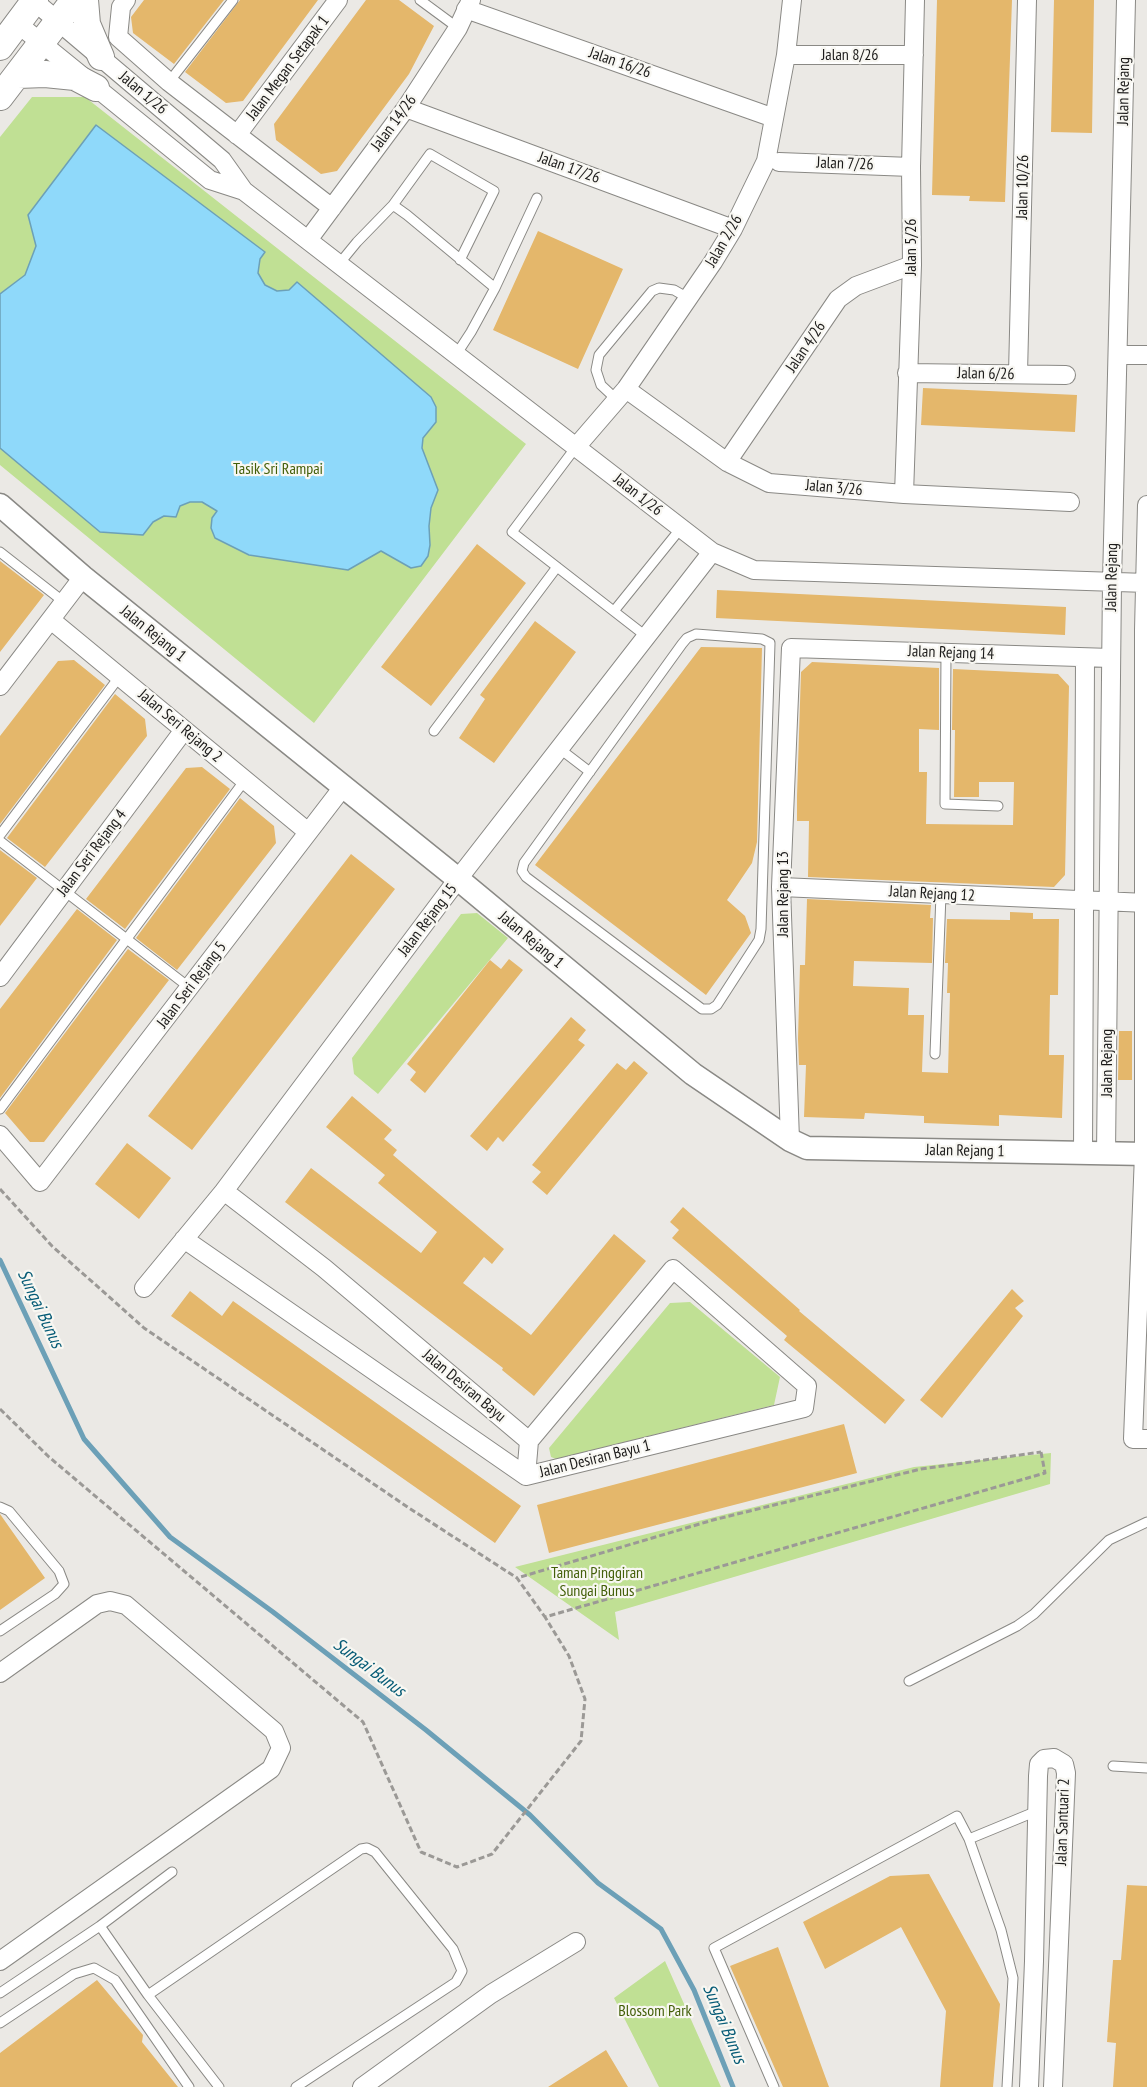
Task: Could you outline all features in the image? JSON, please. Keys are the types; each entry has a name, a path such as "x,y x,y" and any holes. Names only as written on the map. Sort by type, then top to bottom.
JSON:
{"main road":[{"path":"0,97 74,0"},
{"path":"85,0 87,24 101,57"},
{"path":"0,47 35,1"},
{"path":"18,75 45,74 75,77 96,88"}],"street":[{"path":"126,0 121,7 118,37 169,82 332,208"},
{"name":"Jalan Megan Setapak 1","path":"237,135 338,0"},
{"name":"Jalan 2/26","path":"576,447 621,394 713,262 733,229 766,161 786,55 792,0"},
{"name":"Jalan 5/26","path":"904,494 912,265 911,167 915,0"},
{"name":"Jalan 10/26","path":"1018,374 1027,0"},
{"name":"Jalan Rejang","path":"1106,1154 1112,582 1126,0"},
{"name":"Jalan 1/26","path":"35,1 222,160 244,191 712,552 754,570 1146,583"},
{"name":"Jalan 14/26","path":"308,240 406,108 458,28 469,4"},
{"name":"Jalan 16/26","path":"469,4 774,118"},
{"name":"Jalan 1/26","path":"18,24 210,180 244,191"},
{"name":"Jalan 8/26","path":"786,55 914,55"},
{"name":"Jalan 17/26","path":"406,108 733,229"},
{"name":"Jalan 7/26","path":"779,162 911,167"},
{"name":"Jalan 4/26","path":"727,462 838,299 856,286 912,265"},
{"path":"1118,355 1147,355"},
{"name":"Jalan 6/26","path":"907,373 1066,375"},
{"name":"Jalan 3/26","path":"621,394 727,462 769,483 904,494 1070,502"},
{"name":"Jalan Rejang 1","path":"0,505 83,577 458,879 693,1074 790,1140 807,1148 1146,1154"},
{"path":"1140,1439 1146,1154 1147,505"},
{"name":"Jalan Rejang 15","path":"144,1288 224,1191 458,879 712,552"},
{"path":"0,686 83,577"},
{"name":"Jalan Seri Rejang 2","path":"51,620 308,832"},
{"name":"Jalan Rejang 14","path":"790,648 1111,658"},
{"name":"Jalan Rejang 13","path":"790,648 781,887 790,1140"},
{"path":"1083,1153 1085,658"},
{"name":"Jalan Seri Rejang 4","path":"0,977 184,730"},
{"name":"Jalan Seri Rejang 5","path":"0,1135 40,1182 343,787"},
{"name":"Jalan Rejang 12","path":"781,887 1145,903"},
{"name":"Jalan Desiran Bayu","path":"224,1191 324,1268 529,1441"},
{"name":"Jalan Desiran Bayu 1","path":"184,1239 526,1476 804,1408 807,1386 673,1269 529,1441"},
{"path":"526,1476 529,1441"},
{"path":"0,1673 97,1604 110,1601 126,1605 274,1731 281,1748 271,1769 0,1961"},
{"name":"Jalan Santuari 2","path":"1029,2087 1039,1764 1044,1759 1054,1758 1064,1764 1066,1773 1053,2087"},
{"path":"362,2087 491,1994 576,1942"}],"lane":[{"path":"169,82 233,0"},
{"path":"420,0 458,28"},
{"path":"339,264 393,205 430,154 494,191 460,260"},
{"path":"456,355 495,288 537,198"},
{"path":"393,205 495,288"},
{"path":"621,394 601,385 596,370 599,355 652,291 659,288 666,289 688,298"},
{"path":"576,447 512,532 647,637"},
{"path":"614,611 681,528"},
{"path":"0,552 64,602"},
{"path":"434,731 557,567"},
{"path":"696,634 762,639 770,644 761,930 759,940 717,1005 711,1009 702,1009 526,877 522,871 524,863 590,772 687,638 696,634"},
{"path":"946,653 945,804 998,806"},
{"path":"0,835 120,676"},
{"path":"560,749 590,772"},
{"path":"0,1109 245,780"},
{"path":"0,841 190,988"},
{"path":"935,1054 940,894"},
{"path":"0,1507 9,1511 59,1571 64,1584 55,1594 0,1631"},
{"path":"909,1681 1017,1626 1034,1614 1109,1540 1147,1522"},
{"path":"1113,1766 1147,1768"},
{"path":"969,1839 1037,1810"},
{"path":"774,2087 714,1948 957,1816 969,1839 1001,1930 1013,1978 1007,2087"},
{"path":"148,1995 361,1849 367,1848 375,1852 453,1949 462,1971 456,1982 296,2087"},
{"path":"0,1993 100,1926 172,1872"},
{"path":"100,1926 148,1995 219,2087"},
{"path":"0,2023 74,1974 94,1968 115,1980 189,2087"}],"path":[{"path":"0,1189 52,1246 144,1328 517,1578 569,1656 585,1699 581,1742 492,1854 457,1867 421,1852 363,1722 49,1458 0,1409"},
{"path":"517,1578 712,1520 921,1469 1041,1452 1045,1473 545,1617"}],"green space":[{"name":"Tasik Sri Rampai","path":"32,97 85,97 526,444 314,723 0,465 0,137"},
{"path":"477,913 508,938 378,1094 354,1074 352,1058 461,914"},
{"path":"690,1302 780,1377 774,1405 556,1459 551,1457 549,1448 670,1303"},
{"name":"Taman Pinggiran Sungai Bunus","path":"1051,1453 1050,1484 615,1612 619,1640 515,1567 914,1467"},
{"name":"Blossom Park","path":"665,1961 721,2087 659,2087 614,1998"}],"water":[{"name":"Tasik Sri Rampai","path":"96,125 265,252 260,259 258,273 265,285 277,291 289,290 297,282 431,397 436,407 436,422 423,438 422,448 438,490 431,508 428,556 421,566 411,568 381,551 348,570 249,555 215,538 211,528 212,518 217,511 202,502 190,502 180,506 176,517 164,516 153,522 143,535 100,532 0,448 0,294 25,275 36,246 28,215"}],"building":[{"path":"144,0 224,0 174,64 133,33 131,17"},
{"path":"240,0 318,0 243,101 226,103 185,72"},
{"path":"366,0 399,0 434,26 409,74 337,171 321,174 276,140 274,124"},
{"path":"937,0 1012,0 1005,202 969,201 970,196 932,195"},
{"path":"1054,0 1094,0 1092,133 1051,132"},
{"path":"538,231 623,269 578,369 493,330"},
{"path":"923,388 1077,395 1075,432 921,425"},
{"path":"477,544 526,583 431,706 381,667"},
{"path":"0,561 44,595 0,652"},
{"path":"717,590 1066,607 1065,635 716,618"},
{"path":"535,621 576,652 494,763 459,738 485,699 480,695"},
{"path":"701,647 762,648 757,842 752,863 727,900 745,916 751,933 706,995 535,865"},
{"path":"74,660 105,685 0,824 0,736 58,661"},
{"path":"812,662 939,668 939,730 919,729 919,772 927,772 926,824 1013,825 1014,782 979,782 979,797 954,797 953,669 1058,674 1069,686 1065,875 1054,887 808,877 809,821 797,821 797,796 801,672"},
{"path":"115,694 145,719 147,736 45,867 7,838"},
{"path":"202,767 230,789 125,929 86,899 186,768"},
{"path":"240,798 274,826 276,843 177,970 136,938"},
{"path":"0,850 37,878 0,926"},
{"path":"351,854 395,889 192,1150 148,1116"},
{"path":"807,899 931,905 932,963 854,961 853,986 909,988 908,1015 924,1015 922,1072 948,1073 950,993 947,993 948,963 945,963 947,919 1010,920 1010,912 1033,913 1033,919 1059,919 1058,995 1050,995 1049,1055 1064,1055 1062,1118 999,1115 999,1126 924,1123 924,1116 865,1113 864,1119 804,1117 806,1065 799,1065 798,1039 800,965 805,965"},
{"path":"77,909 117,940 0,1098 0,1009"},
{"path":"128,949 169,980 44,1142 30,1142 5,1113"},
{"path":"509,959 523,970 425,1093 410,1080 416,1072 407,1064 490,960 501,969"},
{"path":"571,1017 586,1030 578,1040 585,1045 503,1142 498,1137 487,1151 470,1136"},
{"path":"1119,1031 1132,1031 1132,1080 1118,1080"},
{"path":"634,1061 648,1073 547,1195 532,1182 541,1172 532,1165 617,1063 626,1070"},
{"path":"352,1096 392,1130 384,1139 397,1150 393,1155 504,1249 492,1264 484,1257 463,1283 531,1335 614,1234 646,1261 534,1396 502,1370 503,1368 285,1202 311,1168 421,1253 437,1232 378,1183 385,1175 326,1127"},
{"path":"127,1143 171,1178 139,1219 95,1184"},
{"path":"683,1207 799,1311 905,1400 885,1424 784,1340 787,1336 672,1238 679,1230 670,1222"},
{"path":"1012,1289 1024,1301 1015,1308 1023,1316 942,1418 920,1400"},
{"path":"190,1291 222,1316 233,1301 521,1506 495,1543 171,1316"},
{"path":"844,1424 857,1473 549,1553 537,1505"},
{"path":"0,1514 45,1578 0,1610"},
{"path":"929,1874 1000,2004 993,2087 940,2087 946,2011 901,1927 825,1969 803,1922 890,1876"},
{"path":"1127,1885 1147,1886 1147,2087 1113,2087 1116,2043 1107,2042 1113,1960 1121,1960"},
{"path":"778,1947 829,2087 783,2087 730,1966"},
{"path":"97,1980 143,2035 142,2042 178,2087 0,2087 0,2053"},
{"path":"606,2050 628,2087 548,2087"}],"waterway":[{"name":"Sungai Bunus","path":"0,1260 84,1439 170,1537 273,1612 426,1730 530,1815 598,1883 661,1929 694,1990 733,2087"}]}
